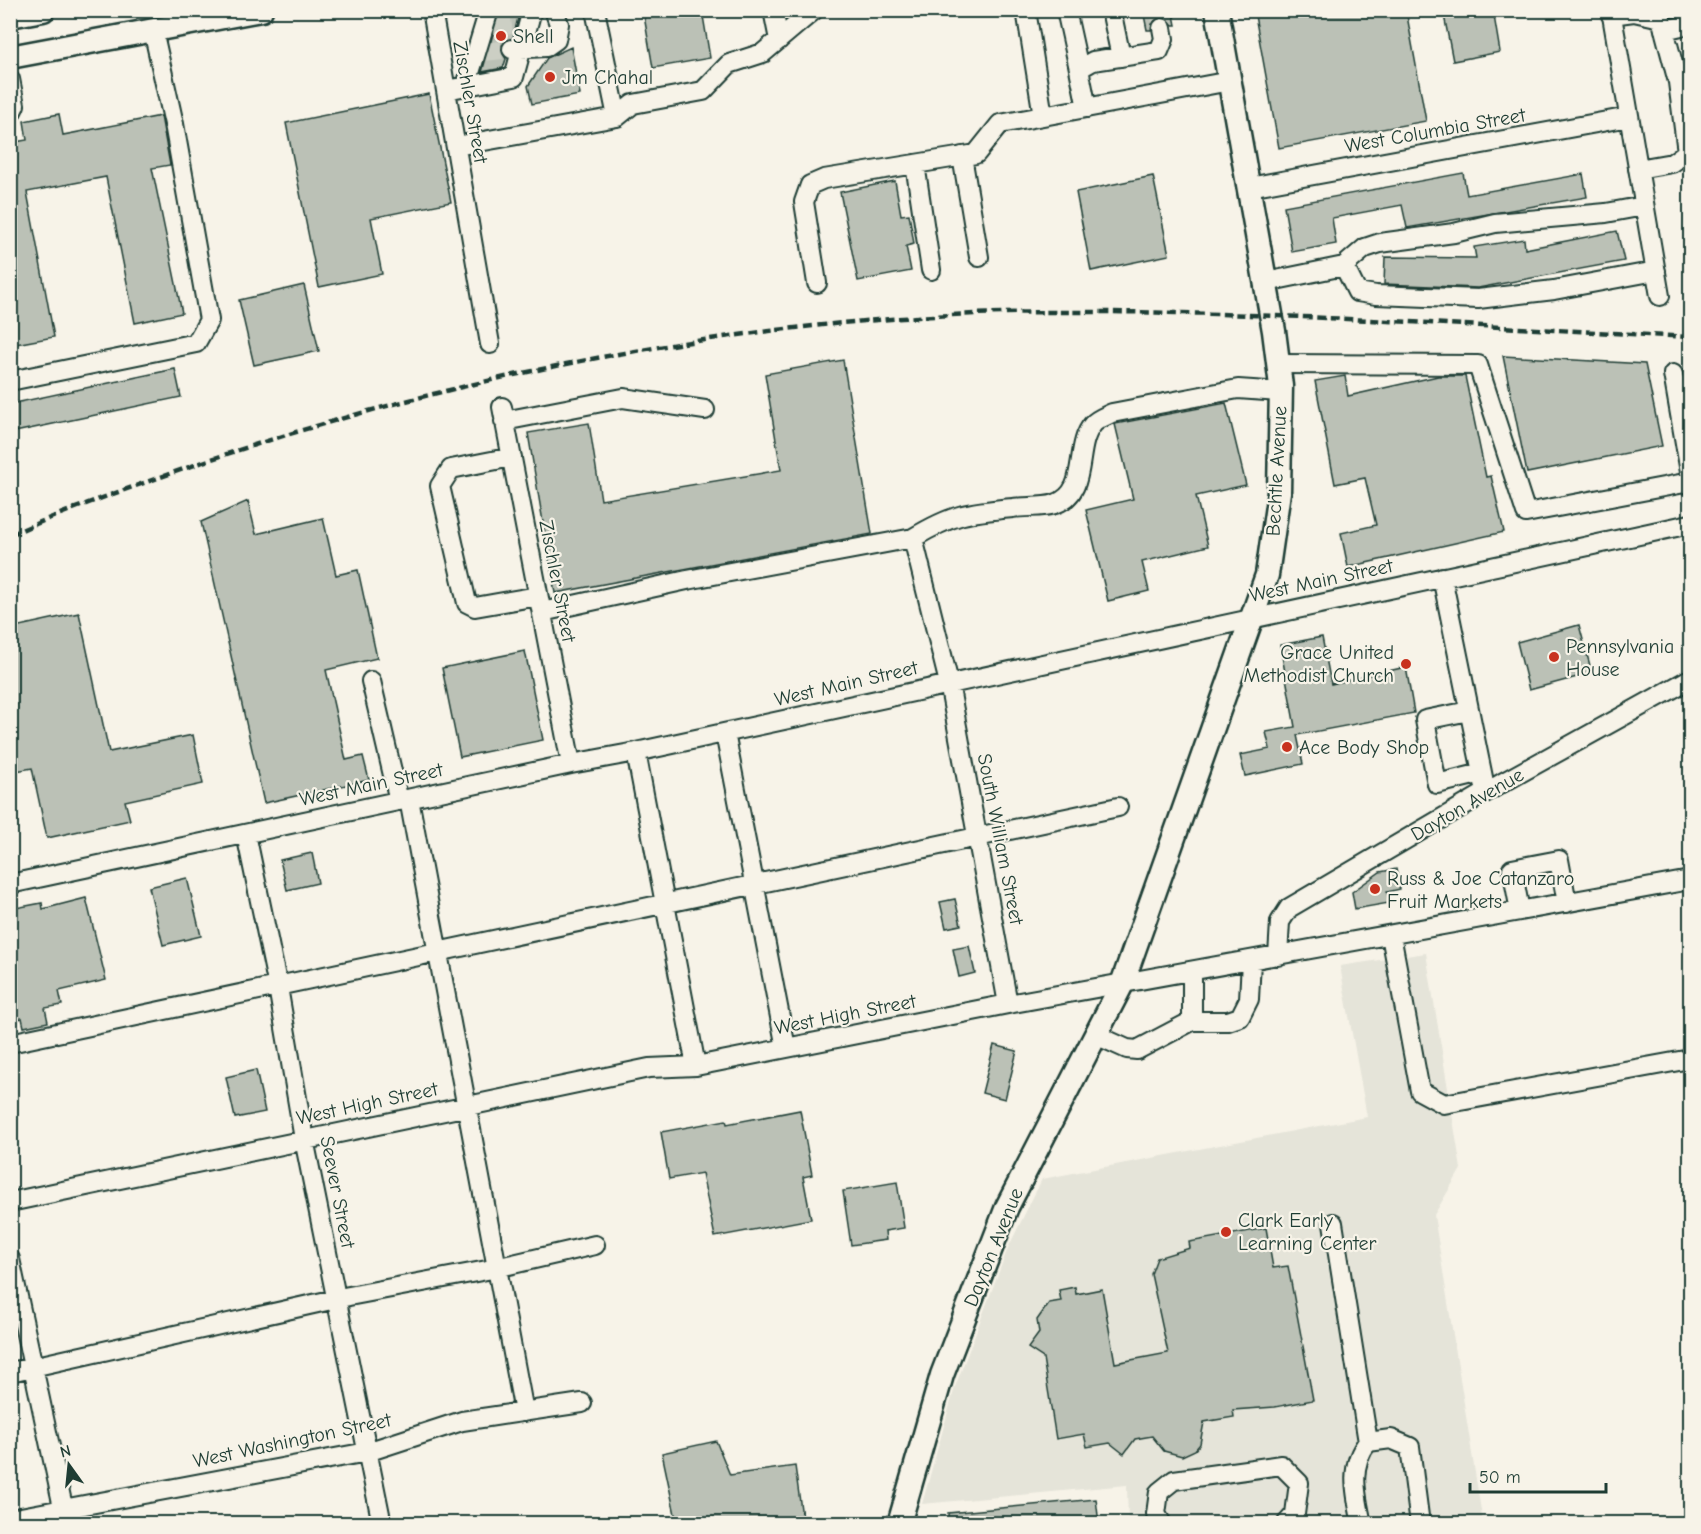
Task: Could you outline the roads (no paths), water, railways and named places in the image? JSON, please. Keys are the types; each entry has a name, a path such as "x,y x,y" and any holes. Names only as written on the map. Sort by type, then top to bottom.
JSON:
{"main road":[{"path":"10,16 43,10"},
{"path":"10,57 261,10"},
{"name":"Bechtle Avenue","path":"1122,984 1268,574 1279,492 1281,392 1278,364 1266,282 1217,10"},
{"name":"Dayton Avenue","path":"899,1524 942,1375 1007,1207 1122,984"}],"street":[{"name":"Zischler Street","path":"432,10 490,344"},
{"path":"516,48 546,47 556,40 559,24 554,10"},
{"path":"595,10 616,117"},
{"path":"774,10 779,40"},
{"path":"456,146 616,117 633,104 703,91 729,63 763,53 814,10"},
{"path":"1026,10 1043,116"},
{"path":"1066,10 1087,108"},
{"path":"1112,10 1121,57"},
{"path":"1638,170 1672,163 1689,153 1678,82 1661,18 1634,12 1611,13 1644,206 1660,296"},
{"path":"446,90 514,77 516,48 526,19"},
{"path":"466,86 489,22"},
{"path":"1664,30 1690,24"},
{"path":"1079,69 1093,61 1159,51 1164,39 1162,28"},
{"path":"10,381 196,343 209,321 174,124 153,30"},
{"path":"10,79 15,105 10,115"},
{"path":"817,283 804,202 810,185 824,179 976,154 1000,124 1230,81"},
{"name":"West Columbia Street","path":"1249,187 1629,117"},
{"path":"962,156 980,257"},
{"path":"915,164 931,270"},
{"path":"1266,282 1344,266 1365,248 1380,243 1454,233 1495,223 1606,213 1644,206"},
{"path":"1344,266 1357,292 1376,295 1478,299 1554,290 1656,271"},
{"path":"1278,364 1478,365 1526,513 1690,482"},
{"path":"1673,374 1690,472"},
{"path":"512,457 451,469 443,477 440,486 466,603 475,608 540,604 687,580 913,538 938,523 966,512 1054,504 1071,493 1079,476 1088,431 1094,422 1112,413 1238,389 1281,392"},
{"name":"Zischler Street","path":"571,764 503,414 622,398 705,410"},
{"name":"West Main Street","path":"10,884 571,764 636,753 949,683 1690,524"},
{"name":"South William Street","path":"913,538 949,683 1008,1004"},
{"path":"1442,577 1486,792"},
{"name":"Dayton Avenue","path":"1278,956 1280,922 1289,908 1486,792 1690,679"},
{"path":"371,681 404,800 437,950 524,1412"},
{"path":"1469,711 1425,720 1437,784 1482,773"},
{"path":"725,733 756,882 786,1048"},
{"path":"636,753 696,1066"},
{"path":"10,1043 756,882 1118,807"},
{"name":"Seever Street","path":"246,834 278,987 304,1139 382,1524"},
{"path":"1520,911 1512,869 1559,860 1567,903"},
{"name":"West High Street","path":"10,1202 649,1068 696,1066 1008,1004 1690,880"},
{"path":"1391,935 1420,1091 1444,1104 1690,1059"},
{"path":"1096,1035 1127,1049 1137,1050 1192,1021 1228,1021 1240,1017 1249,999 1251,961"},
{"path":"1192,971 1192,1021"},
{"path":"1333,1223 1368,1442"},
{"path":"10,1372 595,1245"},
{"path":"10,1259 63,1507"},
{"name":"West Washington Street","path":"10,1519 63,1507 367,1452 462,1422 582,1403"},
{"path":"1362,1524 1354,1480 1359,1452 1368,1442 1391,1439 1410,1447 1420,1524"},
{"path":"1162,1524 1156,1514 1159,1492 1174,1480 1281,1465 1299,1483 1294,1514 1286,1524"}],"tunnel":[{"path":"1159,10 1162,28"},
{"path":"494,27 520,24"},
{"path":"484,52 510,49"}],"railway":[{"path":"10,535 203,462 306,429 412,399 627,352 736,335 845,323 954,315 1142,312 1377,320 1690,337"}],"place":[{"name":"Shell","path":"501,36"},
{"name":"Jm Chahal","path":"550,77"},
{"name":"Pennsylvania House","path":"1554,657"},
{"name":"Grace United Methodist Church","path":"1406,664"},
{"name":"Ace Body Shop","path":"1287,747"},
{"name":"Russ & Joe Catanzaro Fruit Markets","path":"1375,889"},
{"name":"Clark Early Learning Center","path":"1226,1232"}]}
